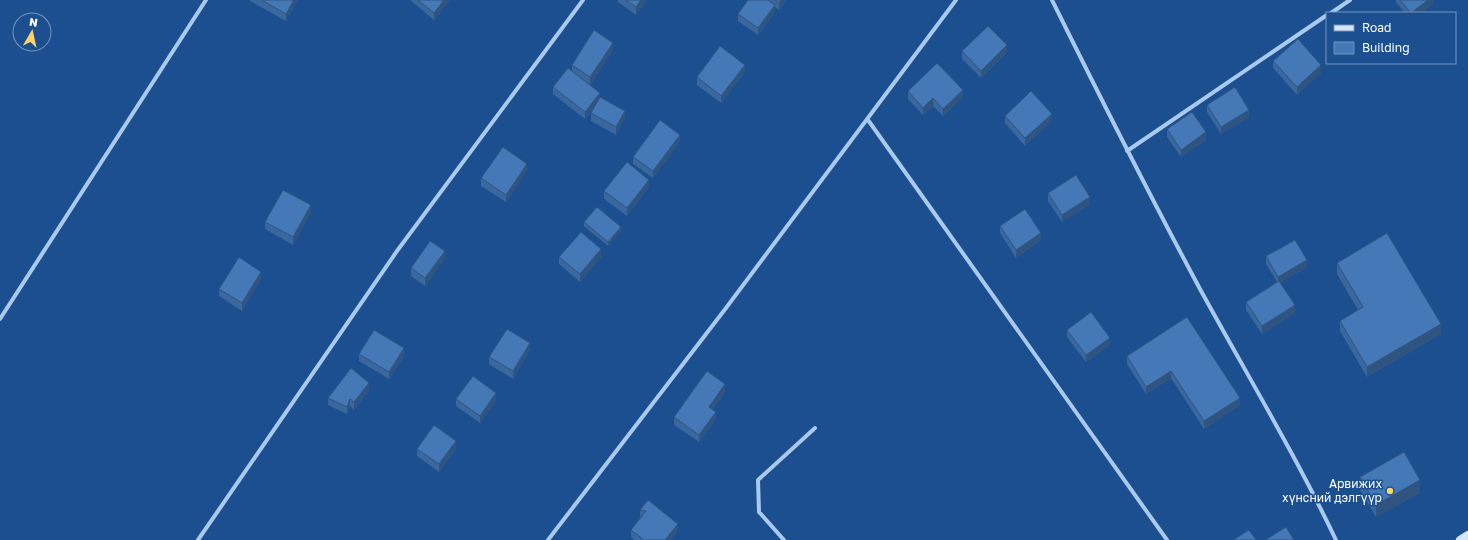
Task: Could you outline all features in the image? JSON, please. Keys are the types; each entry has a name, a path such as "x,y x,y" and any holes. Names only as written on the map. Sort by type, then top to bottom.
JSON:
{"main road":[{"path":"1460,540 1468,535"}],"street":[{"path":"0,319 206,0"},
{"path":"198,540 397,250 583,0"},
{"path":"548,540 868,120 956,0"},
{"path":"1052,0 1127,150 1200,289 1316,496 1336,540"},
{"path":"1332,12 1350,0"},
{"path":"1127,150 1326,17"},
{"path":"868,120 1167,540"},
{"path":"784,540 759,512 758,480 815,428"}],"building":[{"path":"262,0 294,0 286,14"},
{"path":"418,0 444,0 434,13"},
{"path":"626,0 641,0 636,7"},
{"path":"748,0 768,0 775,5 758,28 738,14"},
{"path":"1400,0 1428,0 1412,12 1410,12"},
{"path":"988,26 1007,45 981,71 962,51"},
{"path":"594,30 613,43 590,77 572,65"},
{"path":"1298,39 1321,65 1297,87 1273,61"},
{"path":"720,46 745,65 721,96 697,77"},
{"path":"937,63 963,90 943,109 933,98 923,108 908,91"},
{"path":"568,68 600,93 585,112 553,87"},
{"path":"1235,87 1249,110 1221,127 1207,105"},
{"path":"1031,91 1052,114 1025,138 1005,116"},
{"path":"600,97 625,111 616,127 591,113"},
{"path":"1192,112 1206,132 1181,150 1167,129"},
{"path":"660,120 680,135 653,171 633,157"},
{"path":"503,147 527,164 506,195 481,178"},
{"path":"627,162 649,180 627,208 604,191"},
{"path":"1076,175 1090,197 1062,215 1048,193"},
{"path":"283,190 311,205 293,237 265,222"},
{"path":"597,207 621,227 608,242 584,222"},
{"path":"1025,209 1041,233 1016,250 1000,226"},
{"path":"581,232 601,249 580,274 559,257"},
{"path":"1387,233 1441,324 1367,367 1340,321 1363,307 1337,263"},
{"path":"1295,240 1307,260 1278,277 1266,256"},
{"path":"430,241 445,251 425,278 411,268"},
{"path":"239,257 261,272 242,303 219,289"},
{"path":"1279,281 1295,305 1262,326 1246,302"},
{"path":"1091,312 1110,338 1086,355 1067,330"},
{"path":"1187,317 1240,398 1204,421 1171,371 1146,387 1127,356"},
{"path":"507,329 530,343 513,371 489,357"},
{"path":"374,330 404,348 389,372 359,354"},
{"path":"351,368 369,383 354,402 350,399 347,407 328,398"},
{"path":"707,371 725,384 709,407 716,412 699,435 674,417"},
{"path":"473,376 496,393 480,416 456,399"},
{"path":"434,425 456,441 439,464 417,449"},
{"path":"1404,452 1420,480 1376,505 1360,477"},
{"path":"648,500 678,524 665,540 644,540 631,530 646,511 640,510"},
{"path":"1286,527 1294,540 1265,540"},
{"path":"1249,530 1256,540 1233,540"}],"place":[{"name":"Арвижих хүнсний дэлгүүр","path":"1390,491"}]}
